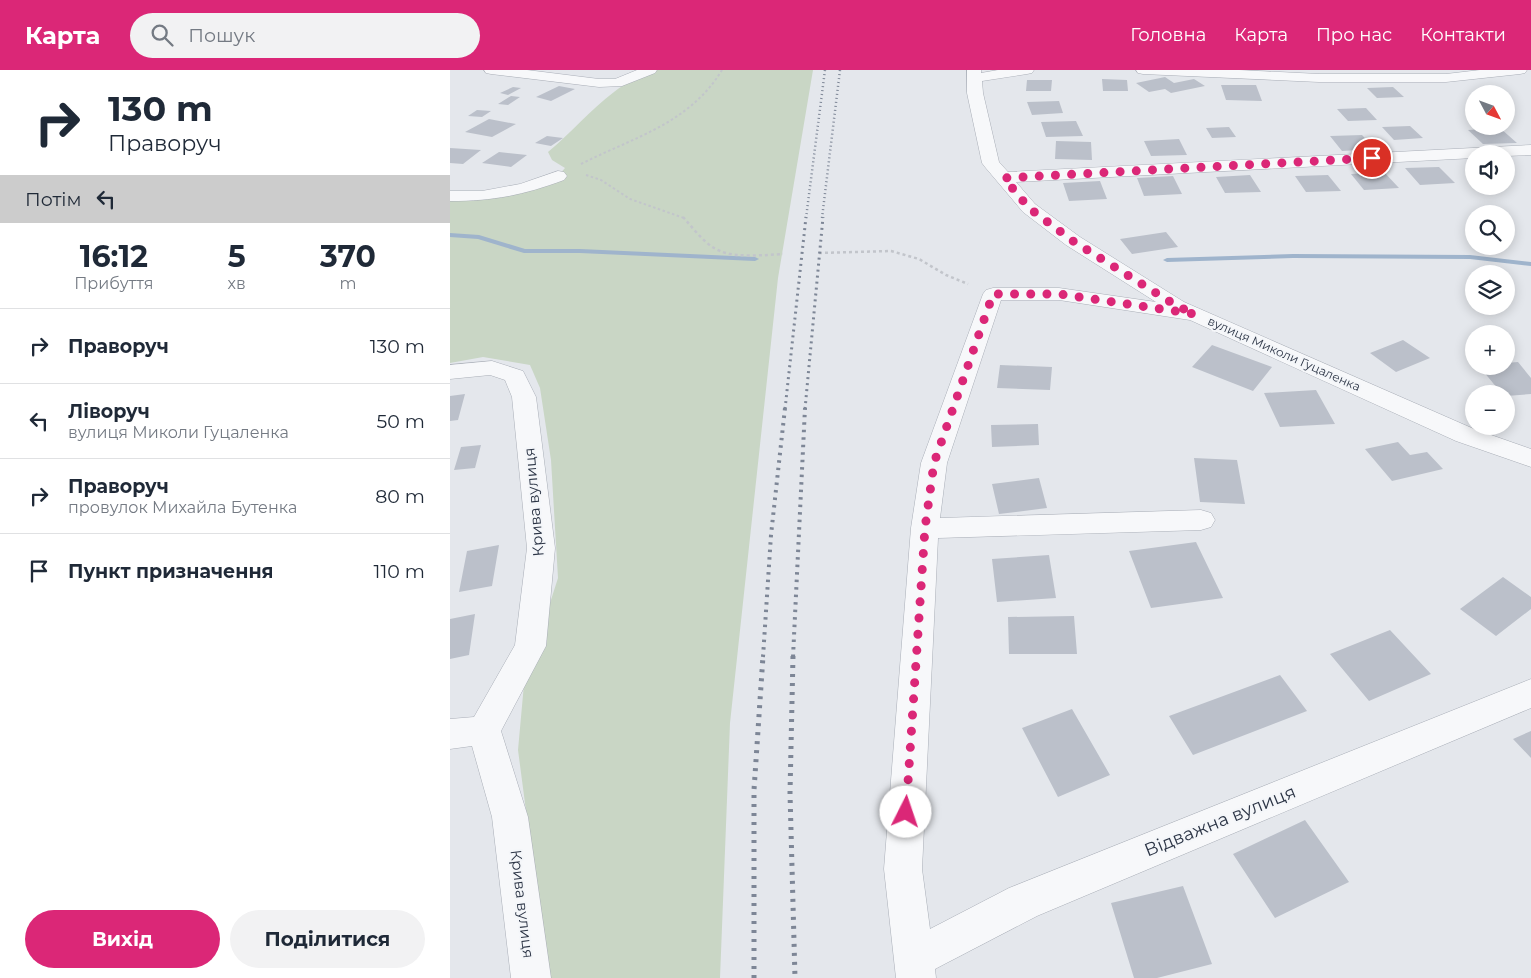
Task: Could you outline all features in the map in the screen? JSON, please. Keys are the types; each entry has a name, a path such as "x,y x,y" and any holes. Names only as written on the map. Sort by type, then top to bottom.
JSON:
{"street":[{"path":"491,70 599,83 617,82 650,70"},
{"path":"974,74 1027,70"},
{"path":"1143,70 1319,78 1446,78 1520,70"},
{"name":"вулиця Миколи Гуцаленка","path":"974,74 974,93 991,164 1029,208 1073,241 1177,306 1466,435 1531,458"},
{"path":"1004,178 1531,150"},
{"path":"450,196 482,196 524,189 558,176"},
{"path":"915,968 903,869 925,528 934,463 993,294 1059,294 1195,314"},
{"name":"Крива вулиця","path":"450,372 492,368 514,376 524,397 541,548 530,646 484,730 510,817 531,978"},
{"path":"925,528 1201,520"},
{"name":"Відважна вулиця","path":"915,968 1023,902 1531,693"},
{"path":"450,734 484,730"}],"path":[{"path":"558,176 690,110 718,80 722,70"},
{"path":"558,176 583,174 601,180 630,199 682,216 705,241 721,252 756,256 783,254"},
{"path":"819,253 892,250 919,259 946,276 993,294"}],"green space":[{"path":"655,70 813,70 778,278 730,723 720,978 548,978 518,750 524,684 558,578 551,460 540,388 530,365 483,357 450,363 450,201 558,176 565,168 552,160 548,152 619,88"}],"building":[{"path":"1165,77 1174,83 1194,79 1205,86 1171,93 1165,89 1149,92 1136,83"},
{"path":"1102,79 1127,80 1128,91 1103,91"},
{"path":"1027,80 1052,80 1051,91 1026,91"},
{"path":"1221,85 1256,85 1262,101 1226,100"},
{"path":"559,86 575,89 551,101 536,97"},
{"path":"513,87 521,88 508,95 500,93"},
{"path":"1393,87 1404,97 1377,98 1367,88"},
{"path":"511,96 520,97 508,105 498,104"},
{"path":"1059,101 1063,113 1032,115 1027,102"},
{"path":"1366,108 1377,120 1348,121 1337,109"},
{"path":"477,110 491,111 482,117 468,116"},
{"path":"489,119 516,124 492,137 465,132"},
{"path":"1076,121 1083,136 1046,137 1041,122"},
{"path":"1410,126 1423,138 1394,140 1382,127"},
{"path":"1229,127 1236,137 1212,138 1206,128"},
{"path":"1362,135 1375,149 1342,151 1330,136"},
{"path":"1473,135 1508,135 1517,143 1483,144"},
{"path":"547,136 563,138 551,146 535,143"},
{"path":"1179,139 1187,155 1151,156 1144,141"},
{"path":"1056,141 1091,142 1092,160 1055,159"},
{"path":"450,148 481,150 463,164 450,163"},
{"path":"499,152 527,155 511,167 482,163"},
{"path":"1439,167 1455,183 1420,185 1405,168"},
{"path":"1384,172 1399,188 1364,190 1351,174"},
{"path":"1250,175 1261,192 1225,193 1216,177"},
{"path":"1328,175 1341,191 1306,192 1295,176"},
{"path":"1173,176 1182,194 1144,196 1137,178"},
{"path":"1100,181 1107,199 1069,201 1063,183"},
{"path":"1166,232 1178,247 1132,254 1120,239"},
{"path":"1403,340 1430,358 1396,372 1370,353"},
{"path":"1212,345 1272,367 1253,391 1192,367"},
{"path":"1515,362 1518,362 1531,378 1531,394 1515,395 1515,385 1495,385 1486,375 1515,375"},
{"path":"1000,365 1052,367 1050,390 997,388"},
{"path":"1316,390 1335,424 1280,427 1264,393"},
{"path":"465,394 458,420 450,421 450,396"},
{"path":"1038,424 1039,445 992,447 991,425"},
{"path":"1398,442 1410,455 1427,452 1443,469 1392,481 1365,449"},
{"path":"481,445 475,468 454,470 461,447"},
{"path":"1194,458 1237,460 1245,504 1200,502"},
{"path":"1039,478 1047,508 999,514 992,484"},
{"path":"1196,542 1223,598 1151,608 1129,551"},
{"path":"499,545 492,586 459,592 467,551"},
{"path":"1049,555 1056,598 997,602 992,559"},
{"path":"1503,577 1531,597 1531,609 1496,636 1460,609"},
{"path":"475,614 469,655 450,659 450,619"},
{"path":"1074,616 1077,654 1009,654 1008,617"},
{"path":"1390,630 1431,674 1369,701 1330,654"},
{"path":"1280,675 1307,711 1193,755 1169,716"},
{"path":"1072,709 1110,775 1058,797 1022,728"},
{"path":"1531,731 1531,758 1513,739"},
{"path":"1305,820 1349,882 1275,918 1233,854"},
{"path":"1183,886 1212,964 1157,978 1134,978 1111,903"}],"waterway":[{"path":"450,235 479,237 524,251 580,251 755,259"},
{"path":"1167,260 1293,256 1470,257 1531,264"}],"railway":[{"path":"806,218 825,70"},
{"path":"822,218 840,70"},
{"path":"785,409 806,217"},
{"path":"805,409 823,217"},
{"path":"763,657 771,535 785,408"},
{"path":"793,657 805,408"},
{"path":"754,978 754,790 763,656"},
{"path":"793,656 790,793 795,978"}],"route":[{"path":"906,812 925,528 934,463 993,294 1059,294 1195,314 1177,306 1073,241 1029,208 1004,178 1372,158"}]}
